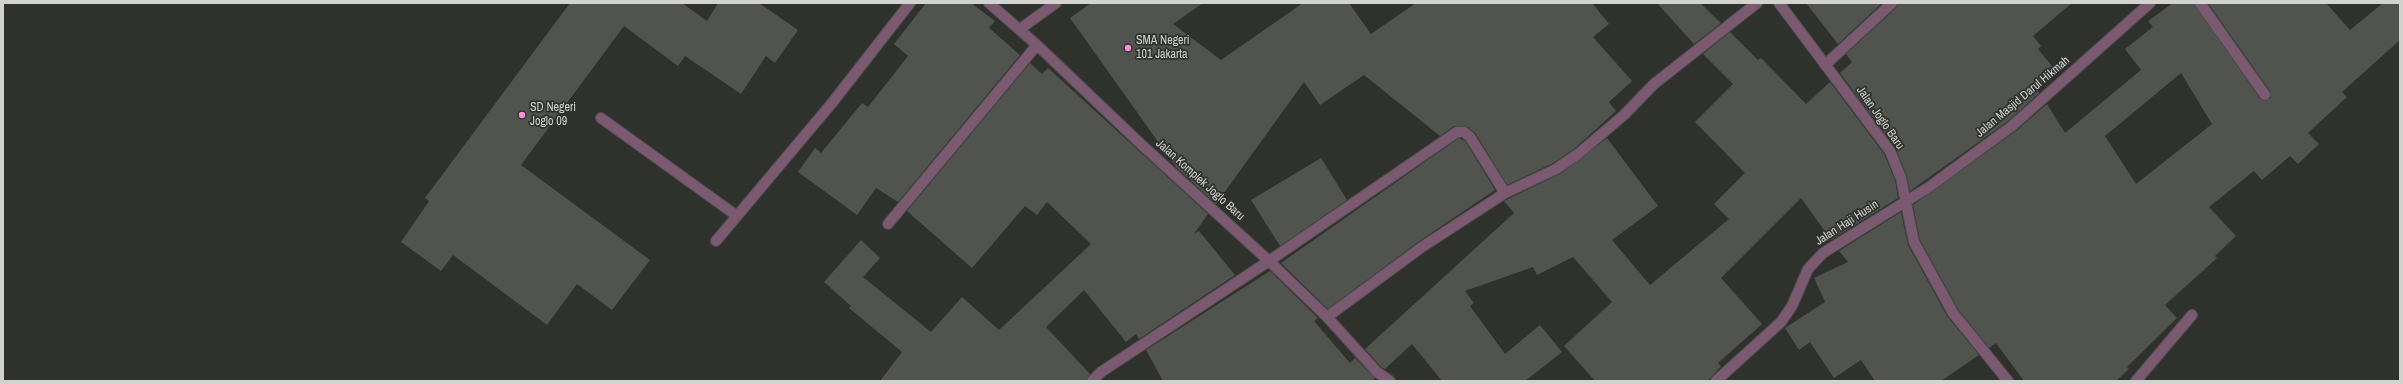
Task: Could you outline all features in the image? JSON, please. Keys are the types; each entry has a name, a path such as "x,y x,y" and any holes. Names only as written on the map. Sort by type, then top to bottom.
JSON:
{"street":[{"path":"716,241 832,103 910,3"},
{"name":"Jalan Komplek Joglo Baru","path":"989,3 1020,29 1144,147 1269,261 1327,317 1377,372 1390,381"},
{"path":"1020,29 1056,3"},
{"path":"1327,317 1422,247 1505,193 1556,169 1578,154 1624,115 1654,84 1757,3"},
{"name":"Jalan Joglo Baru","path":"1779,3 1890,151 1901,178 1914,242 1953,314 2008,381"},
{"path":"1825,65 1892,3"},
{"name":"Jalan Masjid Darul Hikmah","path":"1905,201 1929,187 2012,126 2150,3"},
{"path":"2200,3 2266,95"},
{"path":"888,224 1037,45"},
{"path":"601,118 737,216"},
{"path":"1092,381 1101,372 1269,261 1457,132 1464,132 1470,137 1505,193"},
{"name":"Jalan Haji Husin","path":"1716,381 1781,322 1792,306 1808,269 1823,252 1905,201"},
{"path":"2136,381 2192,314"}],"building":[{"name":"SD Negeri Joglo 09","path":"570,3 682,3 707,21 718,3 759,3 798,30 775,63 766,56 741,94 685,56 678,66 624,26 521,165 650,260 612,310 577,284 547,325 453,255 441,271 401,242 429,201 425,198"},
{"path":"926,3 971,3 995,21 989,28 1020,55 898,202 876,188 857,215 798,172 815,148 821,153 862,103 868,107 908,56 894,44"},
{"path":"1091,3 1203,3 1173,24 1221,60 1303,3 1349,3 1371,34 1416,3 1592,3 1609,24 1593,37 1632,81 1609,102 1616,111 1574,149 1553,163 1507,185 1476,134 1468,127 1454,126 1440,136 1364,75 1320,105 1304,82 1216,204 1176,167 1070,18"},
{"path":"1657,3 1700,3 1721,23 1694,44"},
{"path":"1806,3 1882,3 1838,44"},
{"path":"1898,3 2072,3 2033,36 2041,46 2038,49 2056,71 2036,88 2039,93 2008,121 1910,191 1907,176 1895,147 1840,73 1852,62 1846,54 1896,8"},
{"path":"2173,3 2194,3 2260,99 2265,101 2271,98 2270,91 2208,3 2326,3 2350,30 2383,3 2400,3 2400,40 2342,92 2347,97 2308,133 2319,144 2298,164 2290,156 2262,180 2254,171 2209,207 2236,236 2215,256 2217,258 2165,305 2177,318 2127,367 2129,369 2116,381 2024,381 1996,343 1989,348 1958,309 1920,240 1913,205 2016,131 2047,104 2065,133 2141,70 2125,49 2153,27 2148,21","holes":["2181,73 2212,124 2136,184 2105,136"]},
{"path":"1730,32 1758,60 1761,58 1806,104 1830,82 1884,154 1895,180 1898,198 1831,240 1801,198 1721,278 1762,324 1718,363 1721,366 1708,381 1595,381 1564,346 1612,302 1573,257 1537,275 1533,267 1465,291 1474,303 1470,306 1505,354 1540,325 1562,352 1525,381 1442,381 1412,344 1385,369 1381,367 1365,349 1514,213 1504,201 1560,174 1607,138 1658,206 1612,240 1650,285 1729,219 1714,204 1745,173 1695,122 1733,84 1703,54"},
{"path":"1030,63 1042,74 1048,68 1208,214 1194,234 1199,231 1235,275 1139,339 1136,334 1126,342 1084,290 1046,327 1090,374 1086,381 880,381 902,352 849,308 851,306 824,282 861,240 880,258 863,277 931,332 962,297 999,330 1091,244 1047,202 1037,215 1025,206 972,268 907,211"},
{"path":"1459,138 1465,141 1495,190 1418,242 1328,309 1281,263"},
{"path":"1321,158 1347,200 1280,246 1251,200"},
{"path":"1901,212 1908,245 1947,316 1979,355 1941,381 1875,381 1861,360 1834,378 1810,342 1799,350 1785,328 1825,302 1814,278 1848,262 1839,251"},
{"path":"1270,271 1318,318 1314,321 1350,363 1355,358 1375,378 1372,381 1163,381 1146,350"}],"place":[{"name":"SMA Negeri 101 Jakarta","path":"1128,48"},
{"name":"SD Negeri Joglo 09","path":"522,115"}]}
